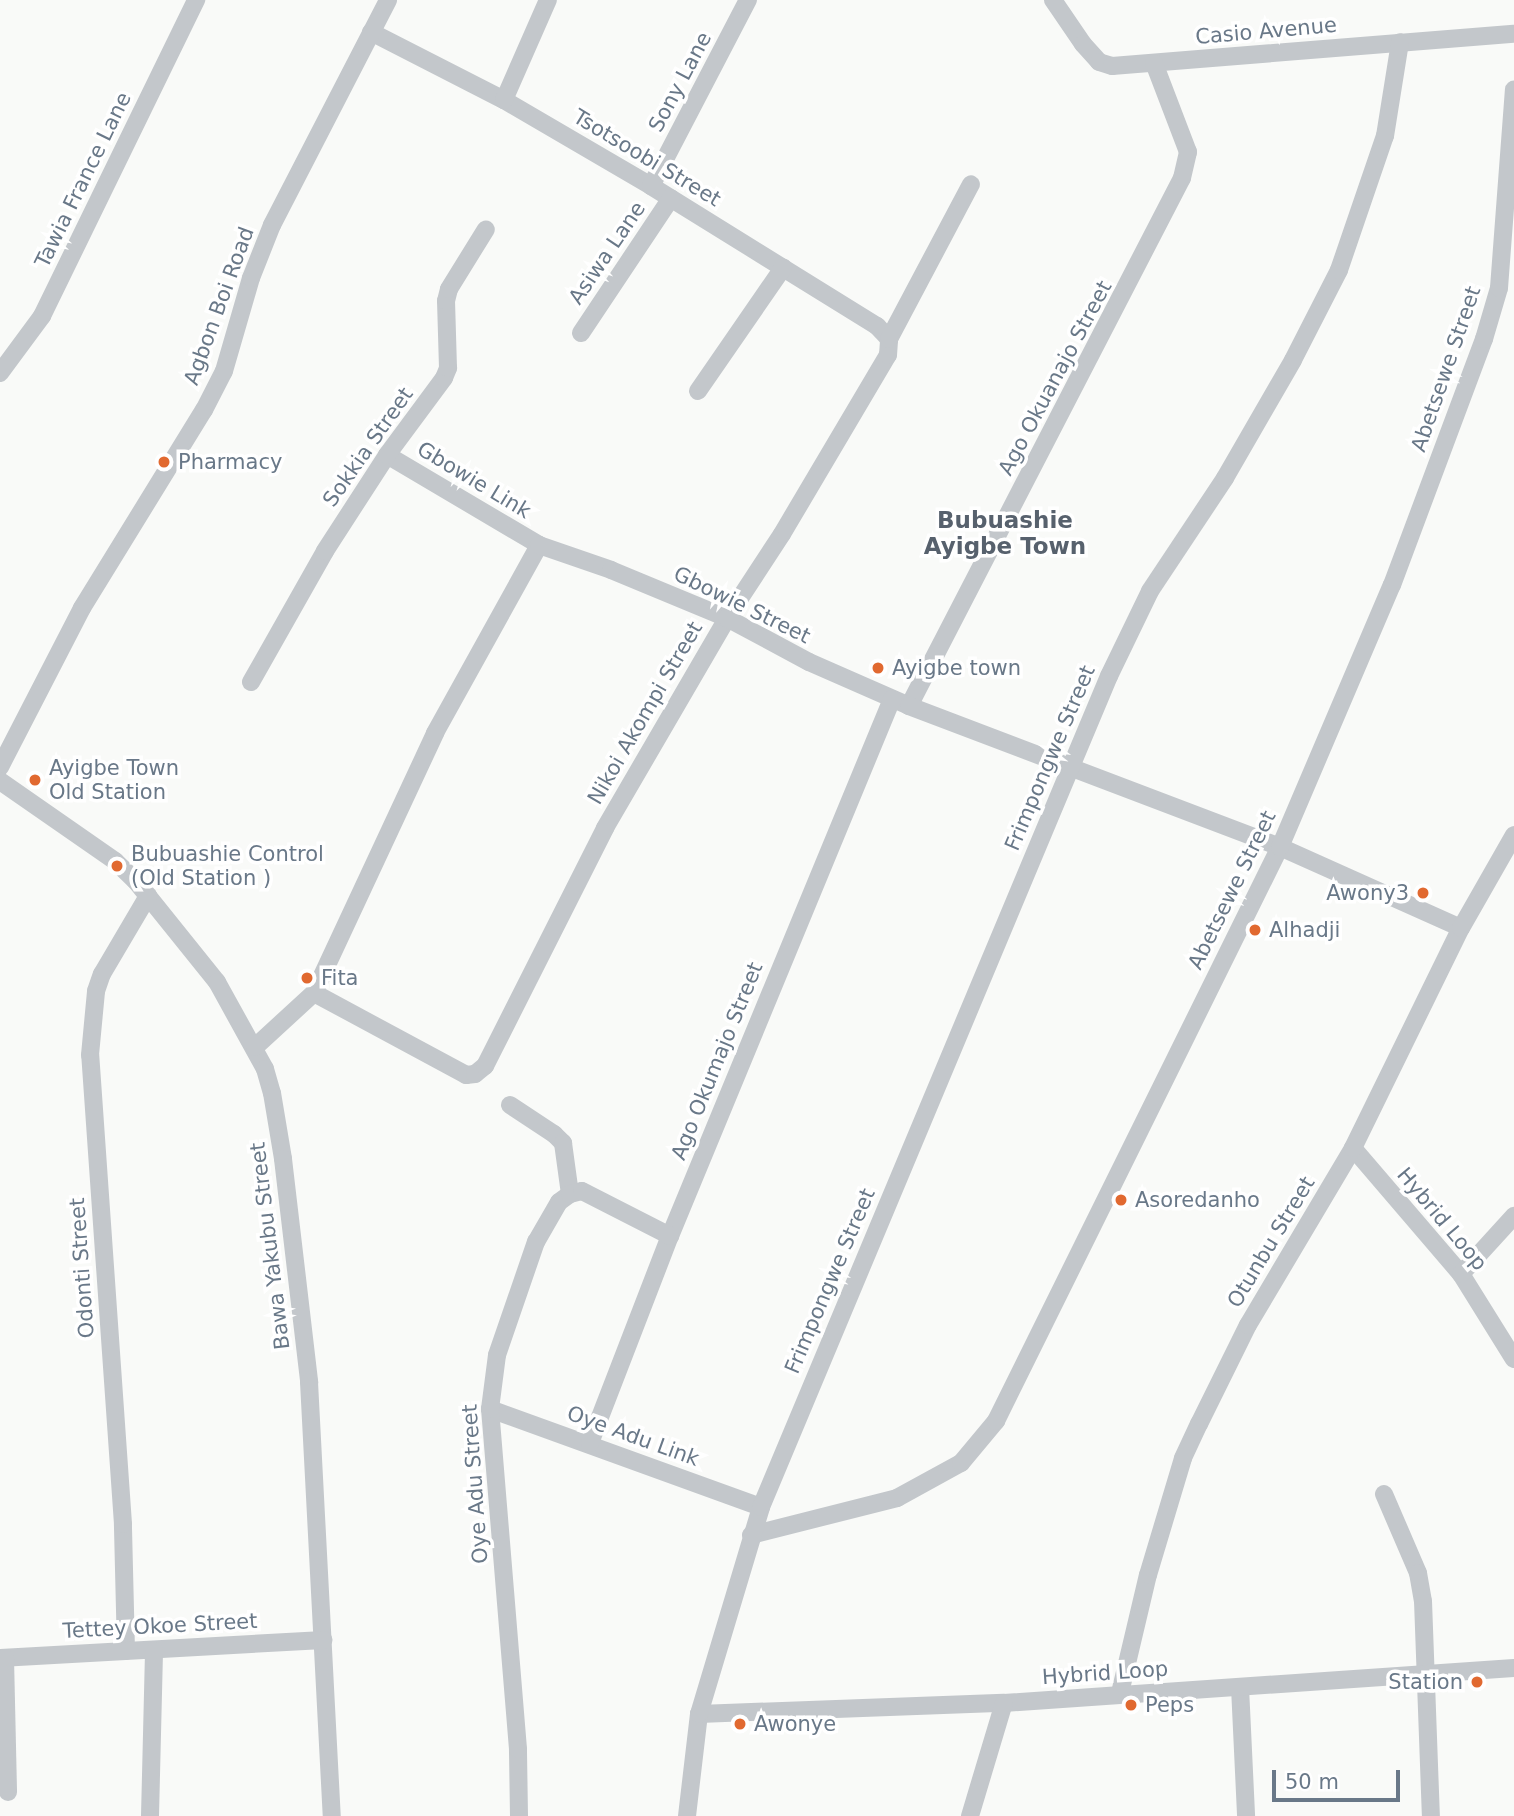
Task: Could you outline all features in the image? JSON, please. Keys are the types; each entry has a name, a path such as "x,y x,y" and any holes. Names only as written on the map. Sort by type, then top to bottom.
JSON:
{"street":[{"name":"Tawia France Lane","path":"0,373 42,316 196,0"},
{"name":"Agbon Boi Road","path":"0,767 82,608 204,410 224,371 251,278 272,225 388,0"},
{"path":"504,100 548,0"},
{"name":"Sony Lane","path":"651,186 748,0"},
{"name":"Casio Avenue","path":"1054,0 1083,44 1100,62 1112,66 1514,34"},
{"name":"Tsotsoobi Street","path":"371,32 504,100 651,186 877,326 889,339"},
{"name":"Frimpongwe Street","path":"751,1535 1109,676 1150,591 1225,478 1293,360 1339,270 1385,136 1400,42"},
{"name":"Ago Okuanajo Street","path":"909,706 1182,178 1188,152 1154,63"},
{"name":"Abetsewe Street","path":"751,1535 897,1498 961,1463 996,1421 1280,847 1392,585 1484,339 1500,288 1514,90"},
{"name":"Nikoi Akompi Street","path":"314,993 466,1075 475,1074 485,1066 606,828 727,618 782,534 888,355 889,339 971,184"},
{"name":"Asiwa Lane","path":"581,333 671,198"},
{"name":"Sokkia Street","path":"251,682 306,581 387,455 444,378 448,368 446,301 449,289 486,229"},
{"path":"698,391 783,268"},
{"name":"Gbowie Link","path":"387,455 539,545"},
{"path":"255,1047 314,993 435,733 539,545"},
{"name":"Gbowie Street","path":"539,545 611,570 727,618 809,662 892,699 1280,847 1461,928"},
{"name":"Ago Okumajo Street","path":"590,1443 670,1236 892,699"},
{"name":"Bawa Yakubu Street","path":"0,781 115,861 148,896 217,982 255,1047 268,1081 277,1120 307,1369 332,1816"},
{"name":"Otunbu Street","path":"1121,1693 1148,1575 1184,1458 1248,1325 1353,1148 1461,928 1514,835"},
{"name":"Odonti Street","path":"126,1651 123,1524 90,1055 96,991 102,974 148,896"},
{"path":"510,1105 563,1143 570,1194 582,1191 670,1236"},
{"name":"Hybrid Loop","path":"1353,1148 1461,1274 1514,1359"},
{"name":"Oye Adu Street","path":"519,1816 517,1735 490,1409 497,1355 536,1242 559,1202 570,1194"},
{"path":"1461,1274 1514,1216"},
{"name":"Oye Adu Link","path":"490,1409 761,1507"},
{"path":"1384,1493 1418,1573 1428,1675 1431,1816"},
{"path":"687,1816 699,1714 751,1535"},
{"name":"Tettey Okoe Street","path":"3,1658 323,1640"},
{"path":"150,1816 154,1651"},
{"path":"3,1658 8,1792"},
{"name":"Hybrid Loop","path":"699,1714 1004,1703 1514,1668"},
{"path":"1240,1687 1246,1816"},
{"path":"970,1816 1004,1703"}],"place":[{"name":"Pharmacy","path":"164,462"},
{"name":"Ayigbe town","path":"878,668"},
{"name":"Ayigbe Town Old Station","path":"35,780"},
{"name":"Bubuashie Control (Old Station )","path":"117,866"},
{"name":"Awony3","path":"1423,893"},
{"name":"Alhadji","path":"1255,930"},
{"name":"Fita","path":"307,978"},
{"name":"Asoredanho","path":"1121,1200"},
{"name":"Station","path":"1477,1682"},
{"name":"Peps","path":"1131,1705"},
{"name":"Awonye","path":"740,1724"}],"district":[{"name":"Bubuashie Ayigbe Town","path":"1005,533"}]}
